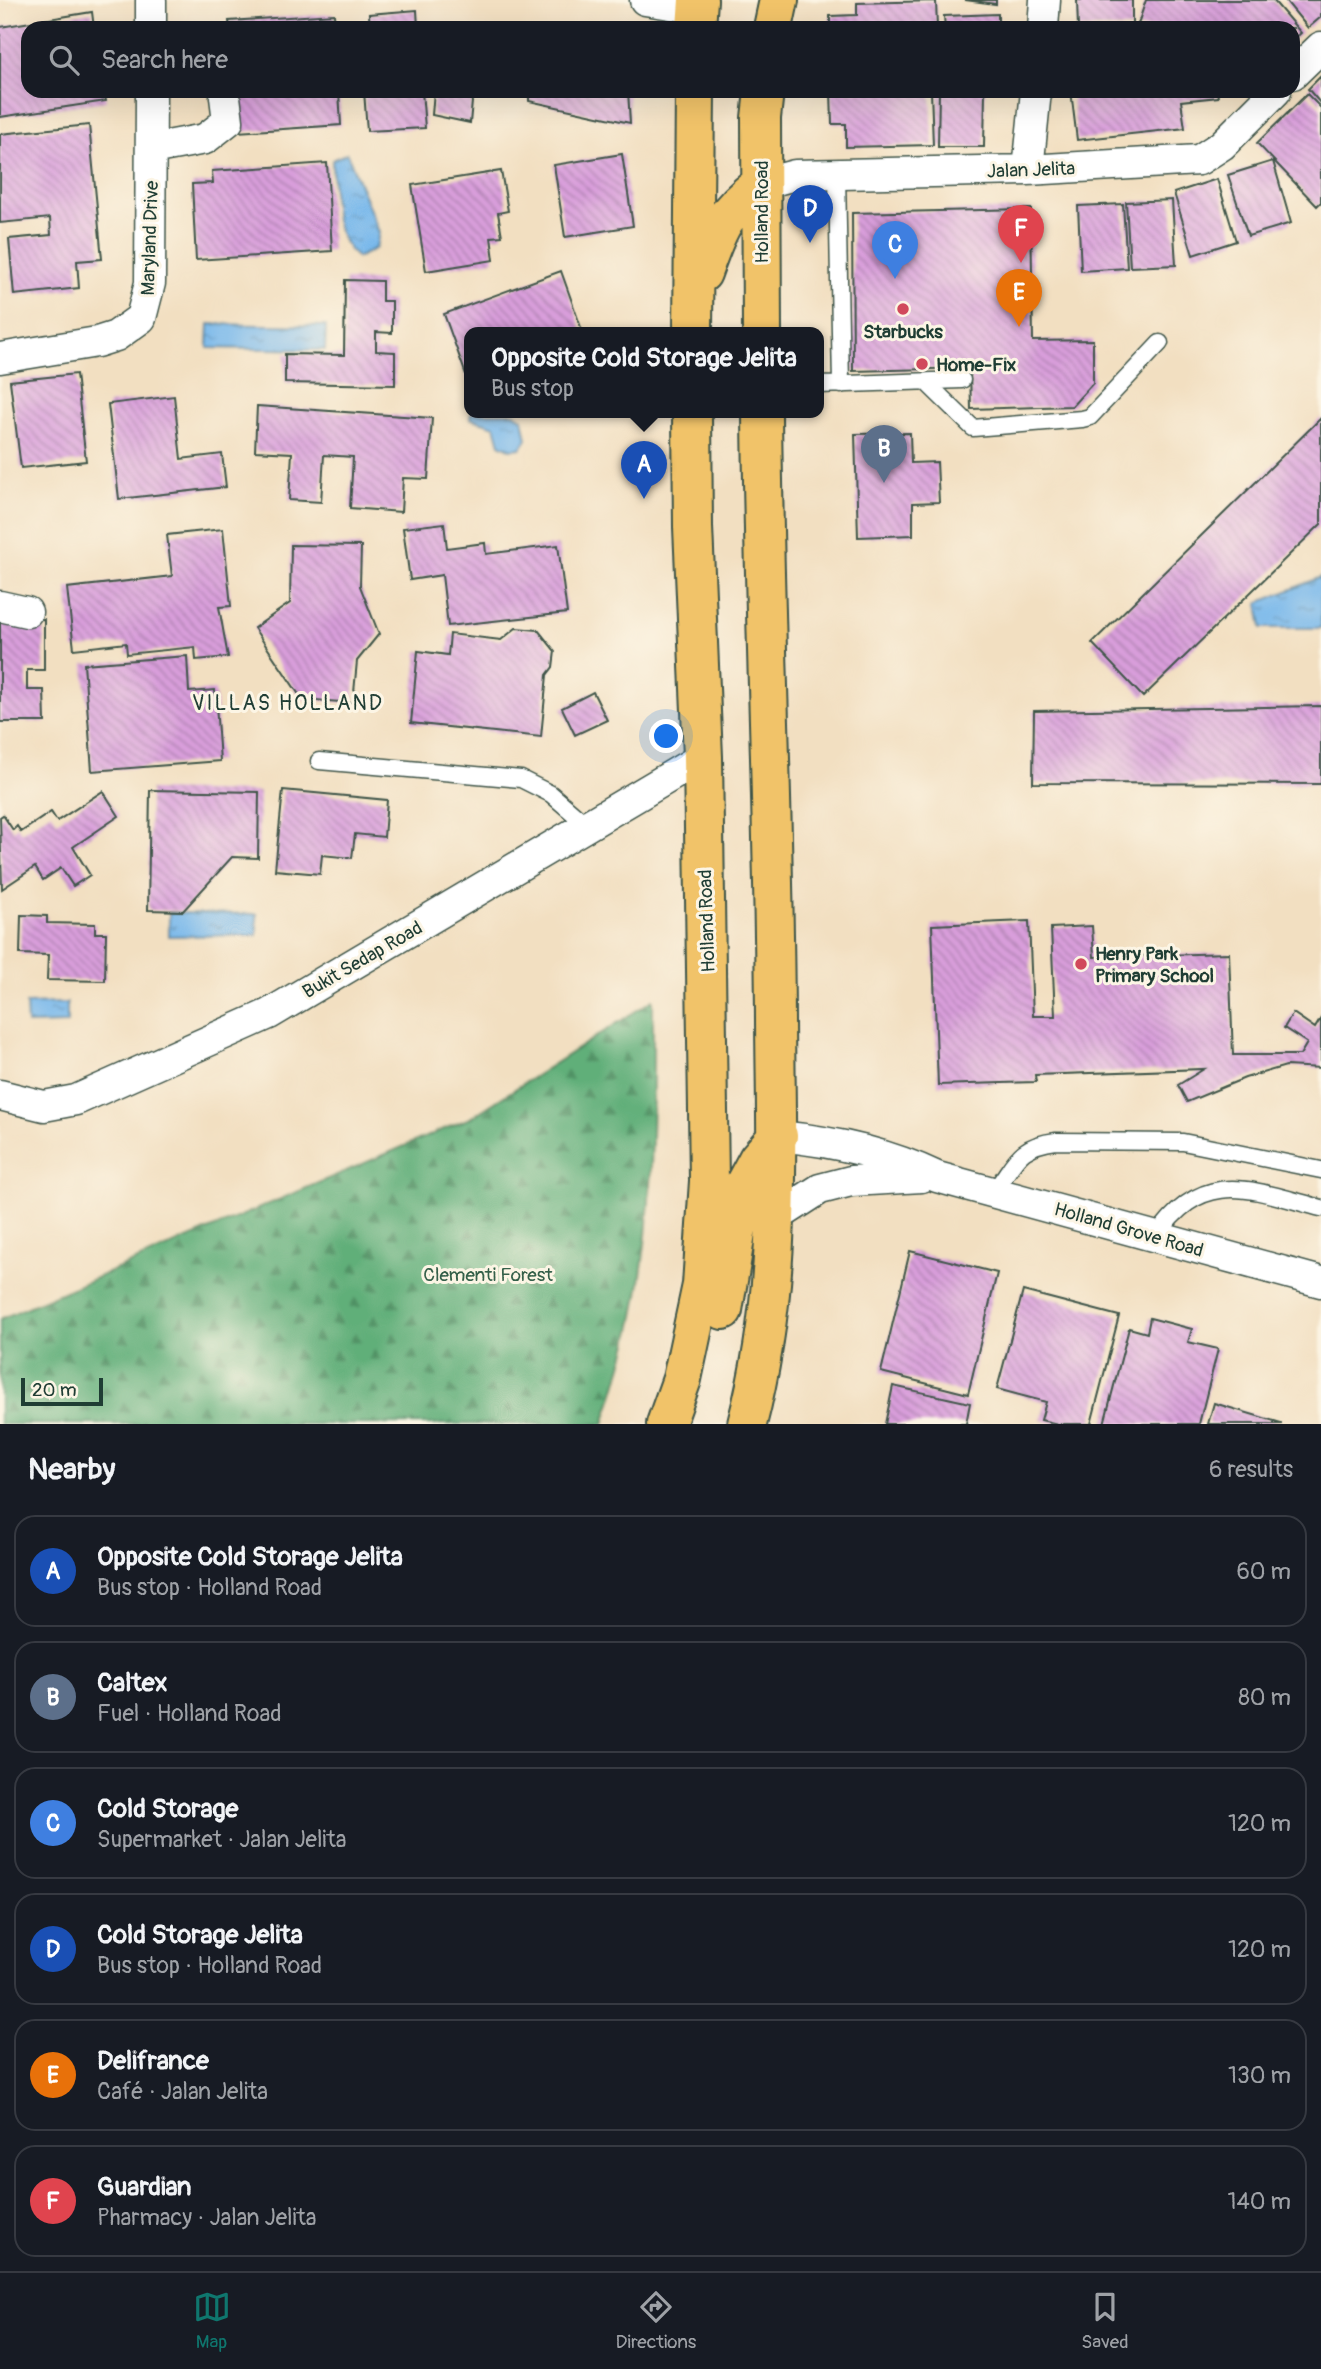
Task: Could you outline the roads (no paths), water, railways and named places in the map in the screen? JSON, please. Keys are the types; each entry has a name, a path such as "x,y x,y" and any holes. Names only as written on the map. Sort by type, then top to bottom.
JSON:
{"main road":[{"path":"774,21 779,0"},
{"path":"693,315 695,98"},
{"name":"Holland Road","path":"762,327 764,98"},
{"path":"693,315 723,219 737,202 761,184"},
{"name":"Holland Road","path":"666,1424 689,1352 704,1269 709,1181 703,757 693,527 692,418"},
{"path":"747,1424 758,1381 770,1302 778,1216 775,906 762,418"},
{"path":"695,1424 717,1346 744,1185 758,1159 778,1136"}],"street":[{"path":"151,0 151,21"},
{"path":"645,0 697,12"},
{"path":"1043,21 1045,0"},
{"path":"1300,67 1321,47"},
{"name":"Maryland Drive","path":"0,358 116,337 141,318 150,283 151,98"},
{"path":"151,149 205,139 228,121 225,98"},
{"path":"1028,170 1035,98"},
{"name":"Jalan Jelita","path":"761,184 795,175 1028,170 1199,160 1222,145 1269,98"},
{"name":"Bukit Sedap Road","path":"0,1095 44,1106 76,1100 269,1014 703,757"},
{"name":"Holland Grove Road","path":"778,1136 811,1139 910,1164 937,1177 1321,1282"},
{"name":"Holland Grove Road","path":"778,1216 820,1189 851,1181 937,1177"}],"lane":[{"path":"837,174 841,385"},
{"path":"928,383 973,428 1082,419 1090,417 1160,343"},
{"path":"824,385 962,380"},
{"path":"319,761 522,779 551,794 588,826"},
{"path":"994,1191 1021,1151 1037,1143 1056,1141 1183,1142 1321,1170"},
{"path":"1156,1237 1172,1213 1191,1200 1223,1187 1321,1208"}],"water":[{"path":"347,153 379,232 376,248 357,258 348,248 337,225 333,200 332,160"},
{"path":"209,324 326,326 325,350 208,348"},
{"path":"470,418 522,418 527,439 521,448 510,449 500,444 495,426"},
{"path":"1321,577 1321,628 1262,628 1258,603"},
{"path":"169,913 257,914 257,935 169,936"},
{"path":"67,1003 67,1023 27,1024 26,1004"}],"place":[{"name":"Cold Storage Jelita","path":"810,243"},
{"name":"Guardian","path":"1021,263"},
{"name":"Cold Storage","path":"895,279"},
{"name":"Starbucks","path":"903,309"},
{"name":"Delifrance","path":"1019,327"},
{"name":"Home-Fix","path":"922,364"},
{"name":"Caltex","path":"884,483"},
{"name":"Opposite Cold Storage Jelita","path":"644,499"},
{"name":"Henry Park Primary School","path":"1081,964"}],"district":[{"name":"VILLAS HOLLAND","path":"288,703"}],"park label":[{"name":"Clementi Forest","path":"488,1274"}]}
